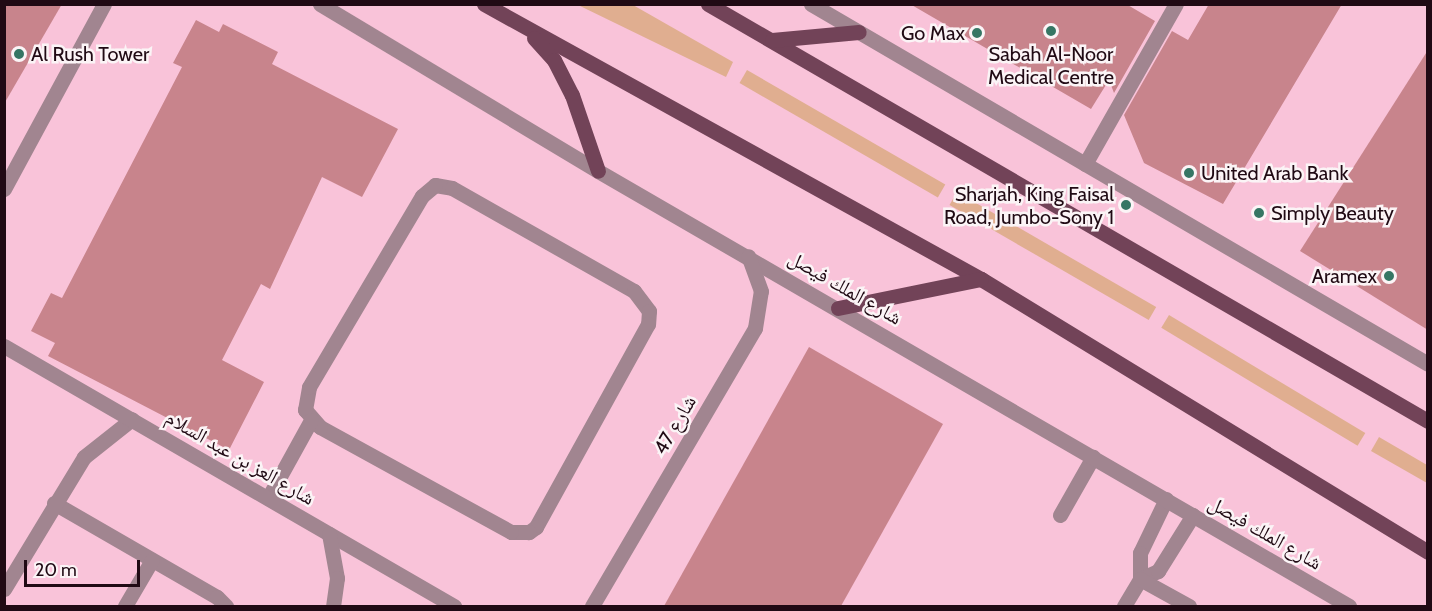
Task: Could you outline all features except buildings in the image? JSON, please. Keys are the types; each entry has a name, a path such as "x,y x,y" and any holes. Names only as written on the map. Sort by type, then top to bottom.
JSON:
{"main road":[{"path":"484,4 981,279 1428,552"},
{"path":"708,4 1428,421"},
{"path":"526,28 554,60 572,95 598,171"},
{"path":"772,40 859,32"},
{"path":"838,308 981,279"}],"street":[{"path":"4,189 104,4"},
{"name":"شارع الملك فيصل","path":"320,4 598,171 1349,606"},
{"path":"811,4 1428,364"},
{"path":"1085,164 1176,4"},
{"path":"435,185 452,188 634,291 646,303 648,324 536,527 529,532 511,532 311,420 305,410 309,387 422,196 435,185"},
{"name":"شارع 47","path":"592,606 755,328 760,291 748,256"},
{"name":"شارع العز بن عبد السلام","path":"4,346 454,606"},
{"path":"4,589 54,503 84,457 132,419"},
{"path":"268,498 311,420"},
{"path":"1060,515 1093,457"},
{"path":"1124,606 1140,579 1140,553 1166,499"},
{"path":"54,503 226,606"},
{"path":"1140,579 1158,571 1193,515"},
{"path":"329,534 337,578 333,606"},
{"path":"125,606 152,560"},
{"path":"1140,579 1189,606"}],"shaded area":[{"path":"578,5 633,5 733,62 726,77"},
{"path":"747,70 945,184 938,197 740,83"},
{"path":"957,192 1156,307 1149,320 950,205"},
{"path":"1169,315 1365,433 1358,446 1161,328"},
{"path":"1379,437 1427,465 1427,483 1371,451"}],"place":[{"name":"Sabah Al-Noor Medical Centre","path":"1051,31"},
{"name":"Go Max","path":"977,33"},
{"name":"Al Rush Tower","path":"19,54"},
{"name":"United Arab Bank","path":"1189,173"},
{"name":"Sharjah, King Faisal Road, Jumbo-Sony 1","path":"1126,205"},
{"name":"Simply Beauty","path":"1259,213"},
{"name":"Aramex","path":"1389,276"}]}
